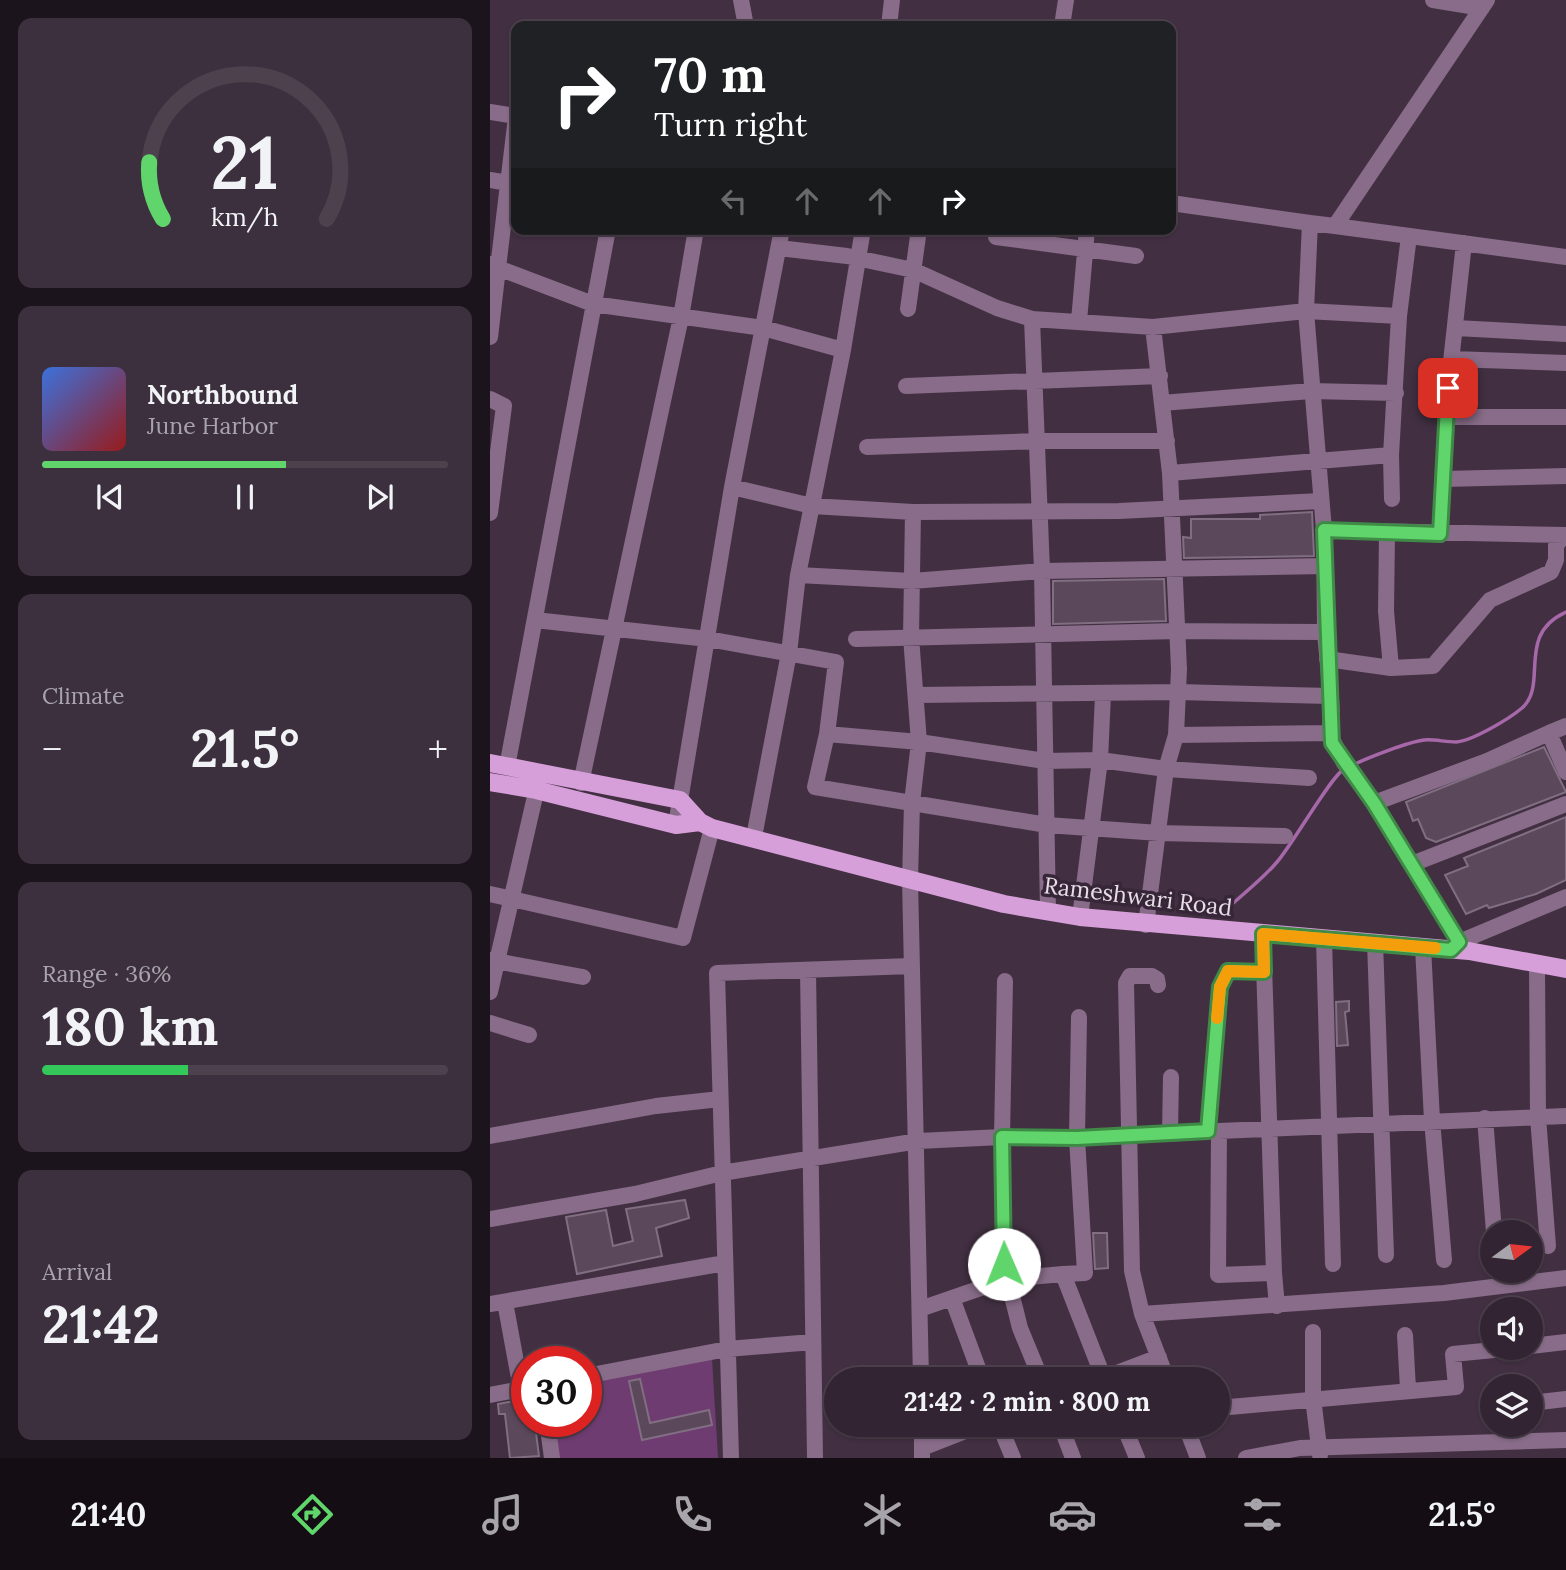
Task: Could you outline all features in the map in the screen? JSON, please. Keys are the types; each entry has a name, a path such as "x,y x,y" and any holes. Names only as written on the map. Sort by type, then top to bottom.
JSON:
{"main road":[{"path":"499,765 538,782 676,825 706,825"},
{"path":"490,782 581,783 680,800 706,825"},
{"name":"Rameshwari Road","path":"706,825 1003,904 1080,917 1146,925 1423,947 1455,946 1566,969"}],"street":[{"path":"741,0 745,21"},
{"path":"890,21 892,0"},
{"path":"1063,21 1066,0"},
{"path":"1335,226 1485,4 1433,0"},
{"path":"490,113 511,115"},
{"path":"490,337 494,266 511,209 508,183 511,158"},
{"path":"490,180 508,183"},
{"path":"1176,204 1566,257"},
{"path":"1310,223 1306,311 1316,461 1324,530 1325,632 1332,711 1329,733 1348,768 1374,803 1412,864 1455,946 1566,897"},
{"path":"499,765 535,620 607,235"},
{"path":"581,783 681,317 695,235"},
{"path":"676,825 732,487 781,235"},
{"path":"754,837 789,653 798,575 843,350 862,235"},
{"path":"908,309 918,235"},
{"path":"1079,321 1086,235"},
{"path":"1392,499 1391,455 1399,316 1409,236"},
{"path":"996,237 1136,256"},
{"path":"1440,534 1446,417 1464,243"},
{"path":"779,248 913,270 997,308 1032,319 1153,327 1306,311 1399,316"},
{"path":"494,266 593,304 763,328 843,350"},
{"path":"1032,319 1042,571 1048,911"},
{"path":"1146,925 1166,769 1176,735 1178,692 1170,473 1153,327"},
{"path":"1456,328 1566,334"},
{"path":"1452,359 1566,363"},
{"path":"906,386 1160,376"},
{"path":"1162,403 1311,391 1396,393"},
{"path":"490,400 505,406 490,513"},
{"path":"1446,417 1566,417"},
{"path":"867,447 1037,441 1167,441"},
{"path":"1170,473 1391,455"},
{"path":"1443,479 1566,476"},
{"path":"732,487 812,506 913,512 1119,511 1321,501"},
{"path":"913,512 911,637 919,742 912,803 910,880 918,1141 921,1367"},
{"path":"1324,530 1387,534 1566,536"},
{"path":"1387,534 1386,611 1391,668"},
{"path":"1327,659 1391,668 1433,666 1490,600 1551,572 1556,560 1556,545 1566,536"},
{"path":"798,575 912,581 1042,571 1325,566"},
{"path":"535,620 708,639 836,662 827,734 816,787 1047,825 1159,833 1284,836"},
{"path":"856,639 1177,631 1325,632"},
{"path":"916,695 1103,695 1178,692 1329,696"},
{"path":"1080,917 1100,760 1103,695"},
{"path":"1374,803 1487,761 1566,726"},
{"path":"1176,735 1329,733"},
{"path":"1549,733 1566,772"},
{"path":"827,734 919,742 1045,761 1100,760 1166,769 1309,778"},
{"path":"490,992 493,960 511,899 538,782"},
{"path":"1412,864 1566,804"},
{"path":"490,894 683,938 706,825"},
{"path":"1263,934 1277,1306"},
{"path":"1324,939 1333,1264"},
{"path":"1375,943 1386,1255"},
{"path":"1423,947 1432,1120 1444,1260"},
{"path":"493,960 583,977"},
{"path":"1537,964 1538,1117 1548,1246"},
{"path":"730,1458 717,973 911,966"},
{"path":"808,970 815,1458"},
{"path":"1264,972 1228,971 1220,987 1213,1131 1219,1275 1274,1273"},
{"path":"1158,985 1157,979 1152,976 1141,975 1130,976 1126,983 1132,1271 1142,1314 1162,1367"},
{"path":"1005,981 1002,1137 1004,1264 1020,1328 1036,1367"},
{"path":"920,1309 1007,1279 1085,1273 1077,1138 1079,1017"},
{"path":"490,1023 529,1035"},
{"path":"1170,1132 1171,1077"},
{"path":"490,1136 656,1106 720,1099"},
{"path":"490,1219 635,1194 722,1173 918,1141 1129,1136 1381,1122 1566,1116"},
{"path":"1485,1118 1493,1220"},
{"path":"511,1347 497,1303 725,1263"},
{"path":"1063,1274 1098,1367"},
{"path":"1142,1314 1444,1293 1566,1278"},
{"path":"952,1298 978,1367"},
{"path":"1313,1332 1314,1398 1320,1453"},
{"path":"1405,1335 1408,1389"},
{"path":"602,1373 727,1349 813,1342"},
{"path":"1543,1345 1566,1342"},
{"path":"1230,1407 1408,1389 1456,1387 1453,1354 1480,1351"},
{"path":"1133,1367 1158,1357"},
{"path":"490,1395 511,1391"},
{"path":"1543,1402 1566,1399"},
{"path":"549,1437 552,1458"},
{"path":"922,1453 955,1437"},
{"path":"1004,1437 1013,1458"},
{"path":"1065,1437 1073,1458"},
{"path":"1128,1437 1137,1458"},
{"path":"1190,1437 1198,1458"},
{"path":"1509,1437 1509,1442"},
{"path":"1246,1458 1300,1448 1320,1453 1453,1451 1509,1442 1566,1440"},
{"path":"1530,1458 1531,1441"}],"shaded area":[{"path":"712,1359 718,1458 551,1458 546,1437 602,1437 602,1380"}],"building":[{"path":"1312,512 1314,556 1184,558 1183,537 1191,538 1191,519 1260,519 1260,515"},
{"path":"1164,579 1166,621 1053,624 1053,581"},
{"path":"1544,747 1566,792 1436,842 1426,838 1418,819 1413,821 1406,802"},
{"path":"1566,817 1566,880 1536,894 1489,908 1487,905 1466,914 1445,875 1468,866 1464,858"},
{"path":"1349,1001 1349,1011 1345,1012 1348,1045 1337,1046 1336,1002"},
{"path":"685,1200 689,1218 656,1228 662,1256 577,1274 566,1217 606,1210 613,1246 633,1241 626,1209"},
{"path":"1093,1233 1107,1233 1108,1268 1095,1269"},
{"path":"640,1379 650,1423 709,1410 712,1425 642,1440 629,1381"},
{"path":"511,1402 511,1437 537,1437 539,1456 510,1458 505,1414 499,1414 498,1404"}],"waterway":[{"path":"1353,765 1417,741 1463,741 1516,713 1530,698 1541,633 1566,612"},
{"path":"1221,914 1277,862 1329,785 1343,770"}],"slow traffic":[{"path":"1217,1018 1220,987 1228,971 1264,972 1263,934 1435,948"}],"route":[{"path":"1004,1264 1002,1137 1077,1138 1208,1131 1220,987 1228,971 1264,972 1263,934 1451,950 1459,942 1374,803 1332,743 1329,733 1332,711 1325,632 1324,530 1440,534 1448,388"}]}
